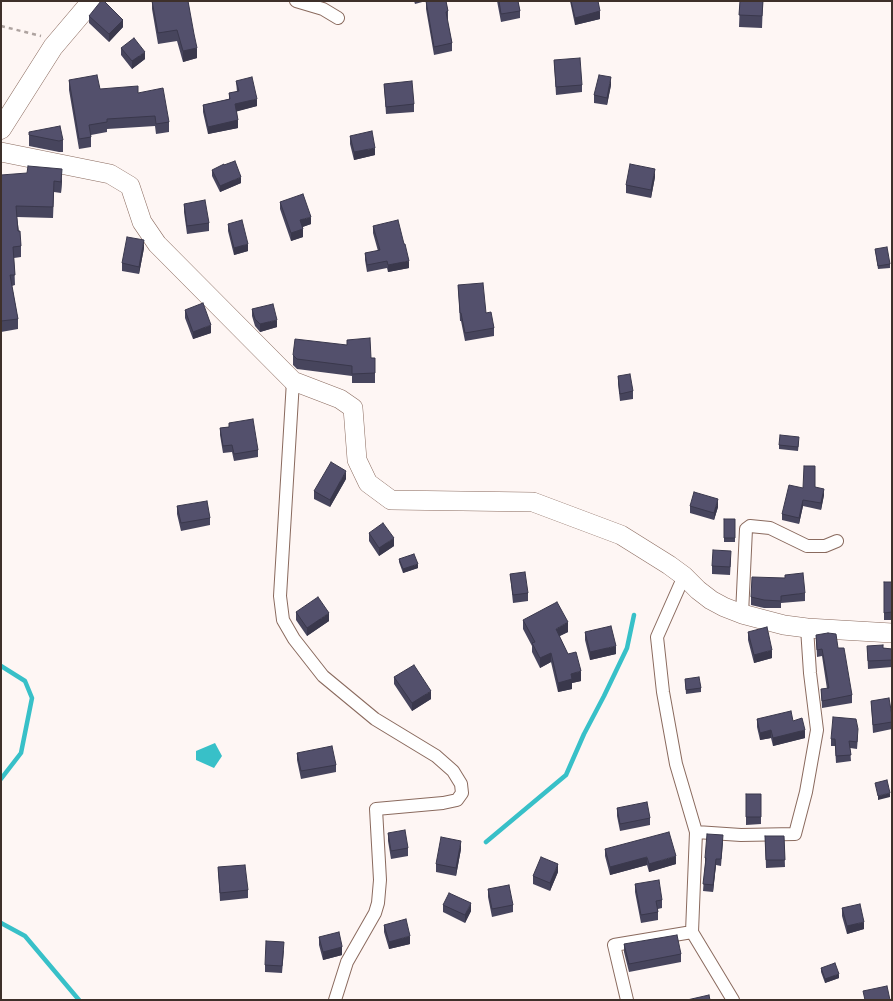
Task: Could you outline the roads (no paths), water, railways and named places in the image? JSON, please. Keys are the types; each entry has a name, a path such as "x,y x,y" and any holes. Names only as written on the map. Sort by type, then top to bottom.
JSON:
{"main road":[{"path":"1,129 53,47 92,1"},
{"path":"1,152 110,174 130,186 142,222 157,244 293,381 340,399 353,408 356,460 368,484 391,500 533,502 621,535 650,552 684,576 711,600 742,614 784,625 807,628 892,633"}],"street":[{"path":"296,1 323,9 338,18"},
{"path":"293,381 280,596 283,620 294,639 323,676 375,719 436,756 453,771 461,784 462,793 457,800 443,803 376,809 380,880 378,903 375,913 347,962 335,1000"},
{"path":"742,614 746,529 750,526 770,528 807,546 825,546 837,541"},
{"path":"684,576 657,637 662,692 676,764 696,832 692,932 733,1000"},
{"path":"696,832 741,835 795,834 806,792 817,730 807,628"},
{"path":"627,1000 614,945 692,932"}],"water":[{"path":"215,743 222,756 214,768 196,760 196,751"}],"waterway":[{"path":"486,842 566,775 584,734 627,648 634,615"},
{"path":"1,666 25,681 32,698 21,753 1,779"},
{"path":"1,923 25,936 79,1000"}]}
